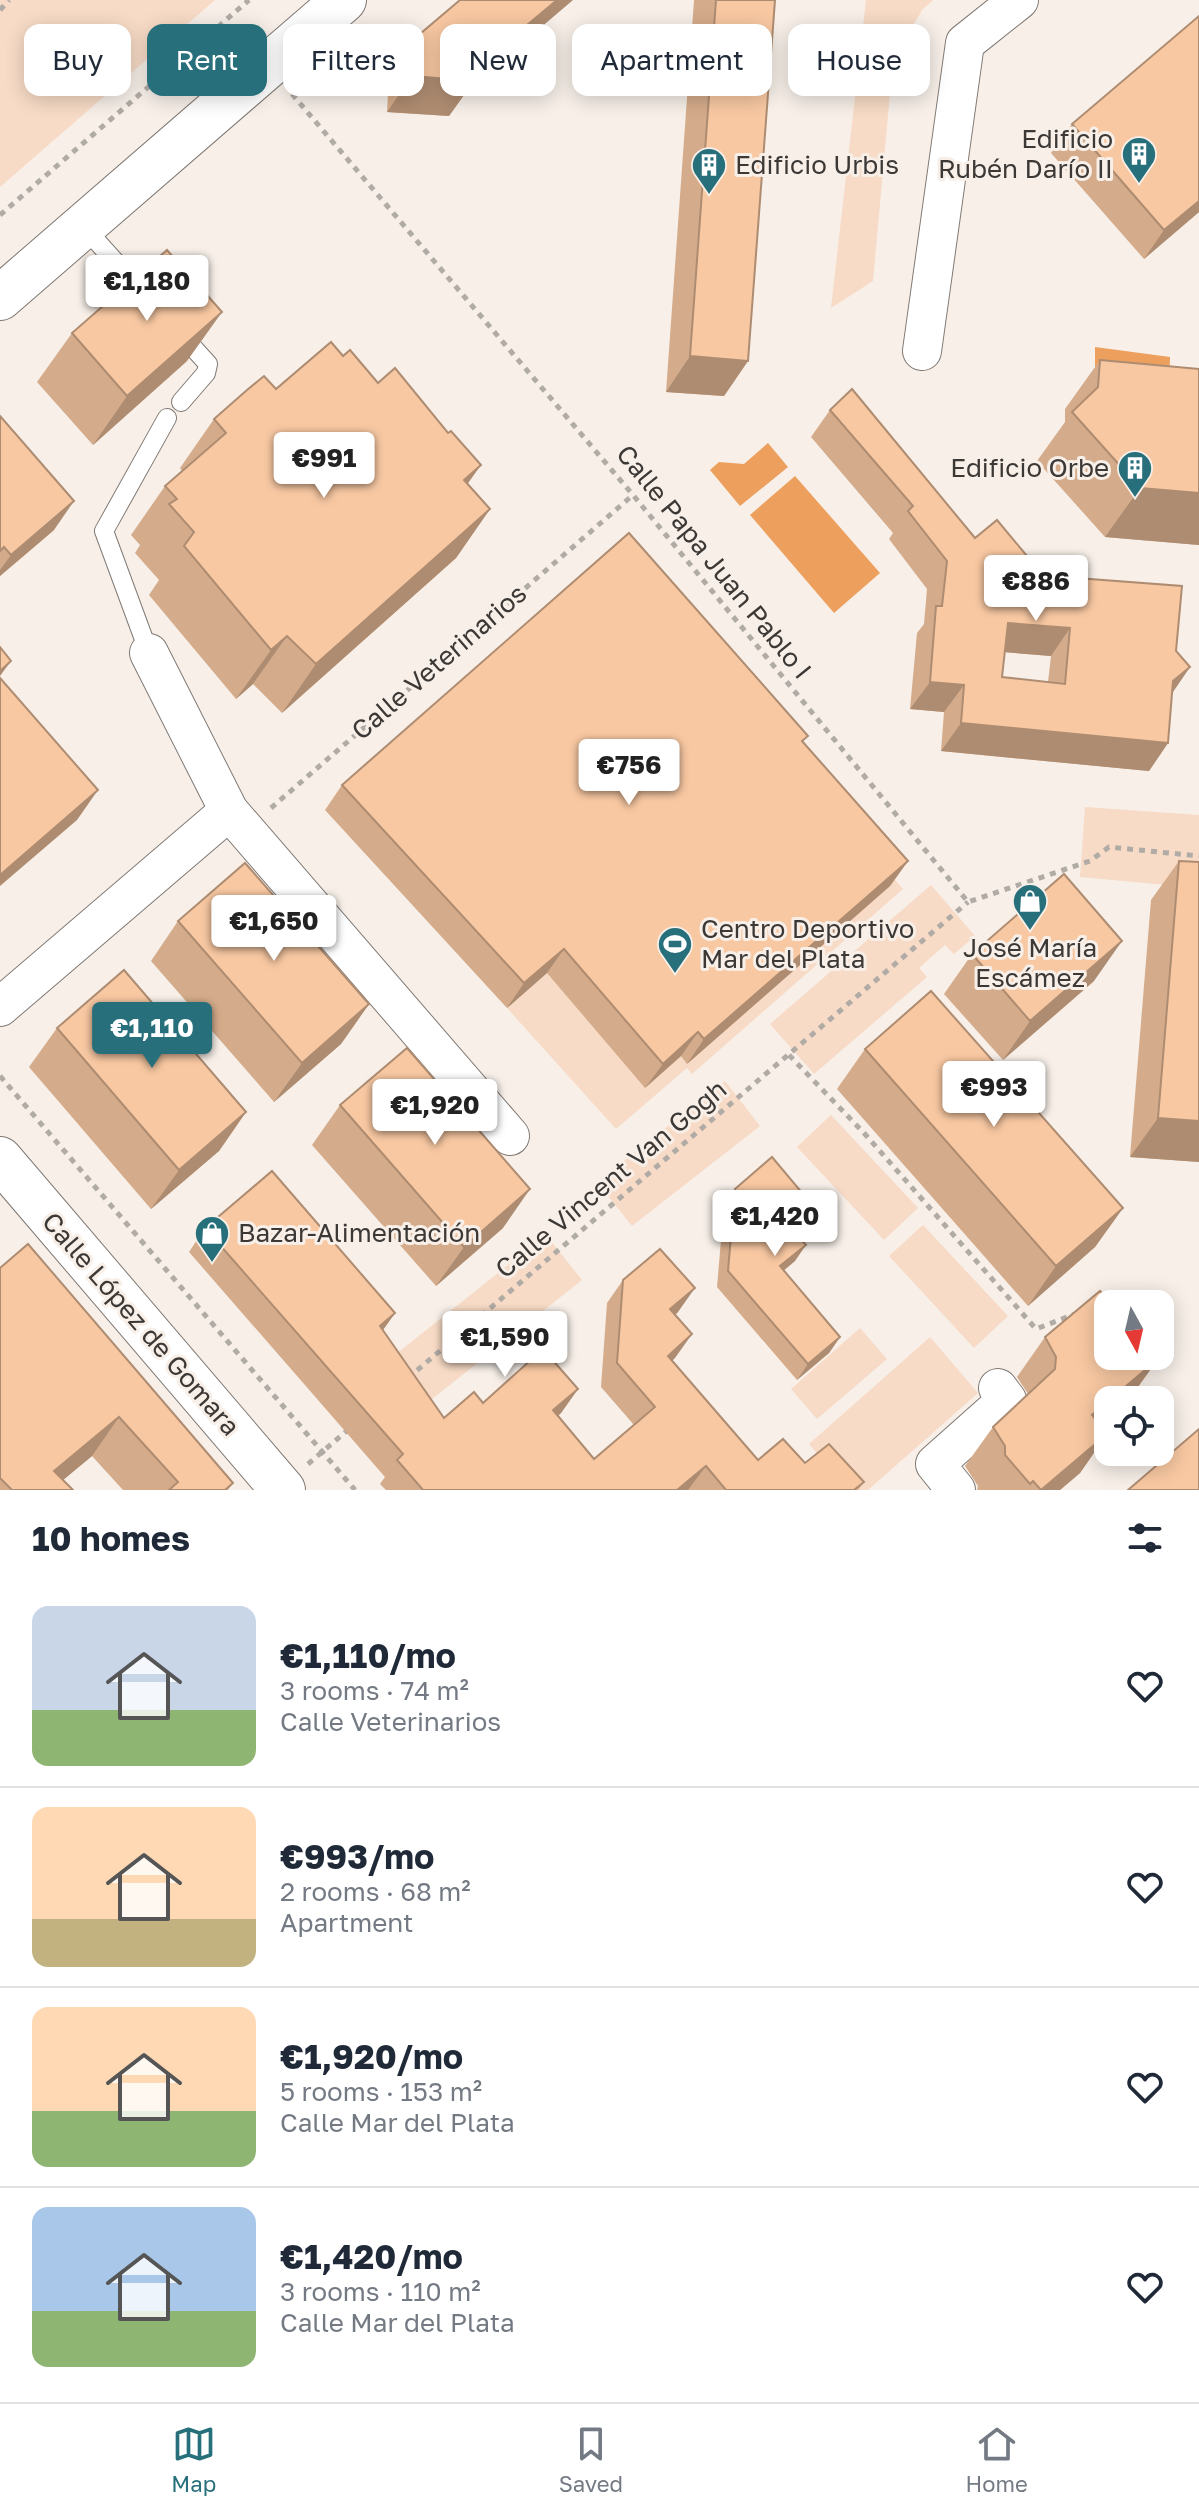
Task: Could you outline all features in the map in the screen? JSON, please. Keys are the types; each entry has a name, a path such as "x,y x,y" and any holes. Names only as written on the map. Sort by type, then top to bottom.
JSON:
{"main road":[{"path":"0,298 344,0"},
{"name":"Calle López de Gomara","path":"0,1159 282,1489"}],"street":[{"path":"922,351 965,43 1019,0"},
{"path":"149,653 237,820 510,1136"},
{"path":"0,1007 237,820"},
{"path":"956,1490 935,1464 1007,1400 998,1388"}],"lane":[{"path":"83,226 208,364 206,373 181,402"},
{"path":"149,653 104,531 167,418"}],"path":[{"path":"0,10 9,0"},
{"path":"0,215 249,0"},
{"name":"Calle Papa Juan Pablo I","path":"268,66 633,495 968,902"},
{"name":"Calle Veterinarios","path":"237,820 633,495"},
{"path":"968,902 1090,861 1109,847 1199,856"},
{"name":"Calle Vincent Van Gogh","path":"405,1381 968,902"},
{"path":"789,1055 864,1133 1036,1329 1084,1311"},
{"path":"0,1076 355,1490"},
{"path":"282,1489 357,1422"}],"shaded area":[{"path":"0,0 215,0 187,24 147,24 147,59 131,73 131,24 24,24 24,96 105,96 0,187"},
{"path":"866,0 933,0 914,24 863,24"},
{"path":"855,96 890,96 873,281 831,308"},
{"path":"1095,347 1170,357 1169,390 1095,380"},
{"path":"768,443 788,467 740,506 710,470 719,462 744,464"},
{"path":"795,476 880,573 834,613 750,515"},
{"name":"Centro Deportivo Mar del Plata","path":"791,761 903,889 692,1074 687,1068 616,1129 507,1008"},
{"path":"1085,807 1199,815 1199,888 1080,877"},
{"path":"931,885 975,936 954,954 945,945 919,968 927,977 814,1074 770,1024"},
{"path":"725,1081 760,1126 632,1226 597,1182"},
{"path":"831,1115 918,1208 884,1240 797,1147"},
{"path":"923,1225 1008,1316 974,1348 889,1256"},
{"path":"546,1235 582,1280 427,1403 391,1358"},
{"path":"860,1328 887,1359 817,1419 791,1389"},
{"path":"930,1337 978,1393 868,1490 849,1490 809,1444"}],"building":[{"path":"460,0 557,0 528,24 440,24 440,78 424,77 424,31"},
{"path":"716,0 775,0 772,40 772,24 714,24"},
{"name":"Edificio Rubén Darío II","path":"1199,16 1199,201 1164,230 1072,124"},
{"path":"709,96 768,96 748,361 690,356"},
{"path":"167,250 222,312 127,396 72,333"},
{"path":"331,342 343,356 350,350 378,383 395,368 448,433 451,431 481,465 464,480 490,509 316,664 287,636 271,650 184,546 194,532 169,504 177,499 165,486 226,433 214,419 247,390 264,376 276,389"},
{"path":"1100,360 1199,369 1199,493 1140,488 1072,412 1098,387"},
{"path":"852,389 975,538 997,520 1032,562 1067,565 1077,578 1182,586 1176,651 1190,667 1173,681 1168,743 961,723 964,685 930,682 936,606 942,606 947,561 908,511 913,506 830,410","holes":["1008,623 1070,628 1065,684 1002,677"]},
{"path":"0,416 74,501 11,555 4,547 0,551"},
{"path":"629,533 808,736 802,741 908,861 704,1039 698,1032 663,1064 564,949 524,983 342,785"},
{"path":"0,647 11,661 0,671"},
{"path":"0,678 98,790 0,875"},
{"path":"1179,861 1199,862 1199,1121 1158,1118"},
{"path":"245,863 369,1004 302,1063 178,921"},
{"path":"1064,874 1122,941 1030,1021 972,954"},
{"path":"124,970 246,1112 179,1170 57,1028"},
{"path":"931,991 1123,1208 1056,1266 865,1049"},
{"path":"407,1048 530,1189 464,1247 340,1105"},
{"path":"772,1157 809,1201 785,1221 806,1245 780,1266 840,1337 808,1364 728,1271 735,1189"},
{"path":"272,1171 395,1313 380,1326 444,1418 474,1392 483,1403 543,1349 578,1389 553,1410 594,1459 655,1407 617,1363 623,1280 660,1249 695,1288 670,1309 692,1334 668,1356 758,1460 783,1439 805,1463 829,1444 864,1482 854,1490 726,1490 706,1466 677,1490 423,1490 397,1460 403,1454 205,1228"},
{"path":"28,1244 233,1483 225,1490 169,1490 178,1482 119,1417 54,1471 73,1490 12,1490 0,1478 0,1268"},
{"path":"1094,1296 1094,1370 1145,1370 1126,1386 1094,1386 1094,1445 1041,1490 1033,1481 1030,1484 1005,1455 1005,1446 993,1427 1055,1369 1056,1357 1045,1337"},
{"path":"1199,1429 1199,1490 1128,1490 1156,1466 1174,1466 1174,1450"}],"place":[{"name":"Edificio Rubén Darío II","path":"1139,185"},
{"name":"Edificio Urbis","path":"709,196"},
{"name":"Edificio Orbe","path":"1135,499"},
{"name":"José María Escámez","path":"1030,932"},
{"name":"Centro Deportivo Mar del Plata","path":"675,975"},
{"name":"Bazar-Alimentación","path":"212,1264"}]}
